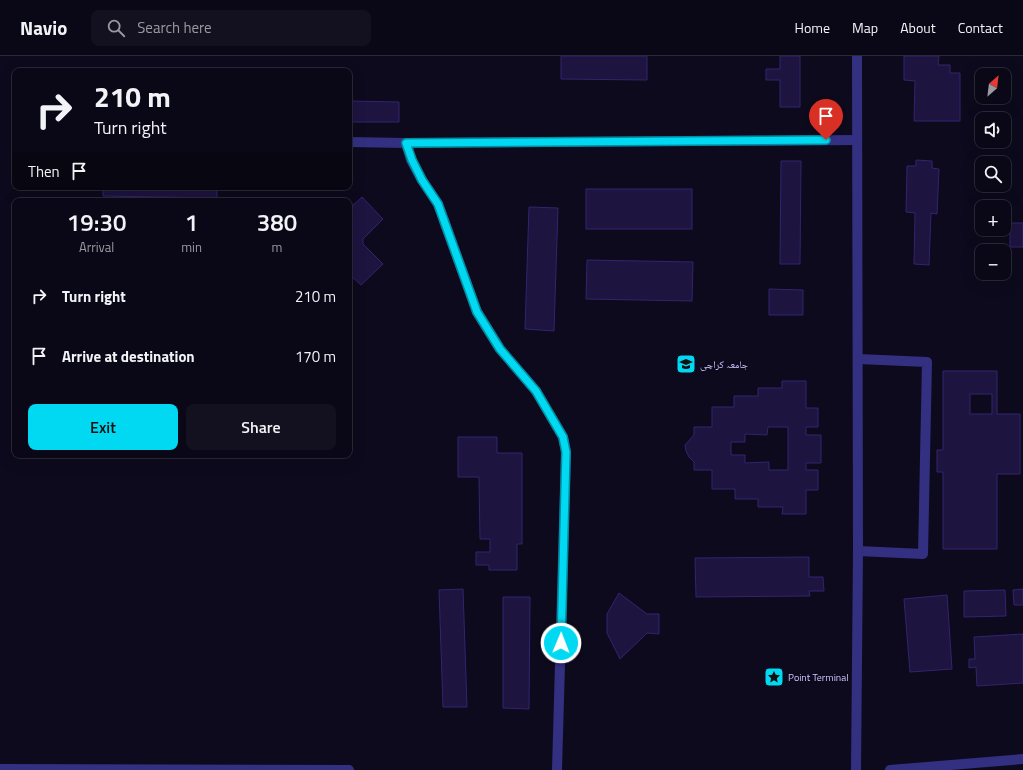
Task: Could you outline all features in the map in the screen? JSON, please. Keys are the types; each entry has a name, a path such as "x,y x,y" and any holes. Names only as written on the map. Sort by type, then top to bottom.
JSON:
{"street":[{"path":"856,770 858,551 857,56"},
{"path":"352,142 857,140"},
{"path":"406,143 412,160 422,180 438,204 477,312 500,349 536,391 563,437 566,452 557,770"},
{"path":"858,359 927,362 923,554 858,551"},
{"path":"890,770 1023,759"},
{"path":"0,770 349,770"}],"building":[{"path":"561,56 647,56 647,80 561,79"},
{"path":"780,56 800,56 800,107 780,107 780,80 766,80 766,69 780,69"},
{"path":"904,56 939,56 938,65 950,65 950,73 960,73 960,121 914,121 915,81 904,80"},
{"path":"352,101 399,102 399,122 352,122"},
{"path":"916,160 932,161 932,168 939,169 937,214 931,213 929,265 914,264 915,213 906,212 907,166 916,166"},
{"path":"781,161 801,161 800,264 780,264"},
{"path":"586,189 692,189 692,229 586,229"},
{"path":"103,190 217,190 217,198 103,196"},
{"path":"362,197 383,219 363,239 363,244 383,264 361,285 352,277 352,206"},
{"path":"529,207 558,208 554,331 525,329"},
{"path":"1011,223 1023,223 1023,247 1011,247"},
{"path":"587,260 693,262 692,301 586,299"},
{"path":"769,289 803,290 803,315 769,315"},
{"path":"943,371 997,371 997,414 1020,414 1020,474 997,474 997,549 943,549 943,472 937,472 937,450 943,450","holes":["970,394 992,394 992,414 970,414"]},
{"path":"782,381 806,381 806,408 818,408 818,427 806,427 806,435 821,435 821,463 806,463 806,470 818,470 818,490 806,490 806,514 782,514 783,507 758,507 758,499 735,499 735,489 712,489 712,470 694,470 694,462 686,451 685,445 694,435 694,427 712,427 712,407 734,407 734,396 758,396 758,388 782,388","holes":["768,427 788,427 788,470 769,470 769,462 745,463 745,455 731,455 731,442 745,442 745,434 767,435"]},
{"path":"458,437 497,437 497,453 522,453 522,544 517,544 517,570 489,570 489,565 476,565 476,552 490,552 490,539 480,539 479,477 458,477"},
{"path":"809,557 809,577 823,577 824,591 809,591 810,596 696,597 695,558"},
{"path":"463,589 467,707 443,707 439,590"},
{"path":"1023,589 1023,605 1014,605 1013,590"},
{"path":"1005,590 1006,616 964,617 964,591"},
{"path":"619,593 647,614 659,614 659,634 647,633 620,659 607,633 607,614"},
{"path":"947,595 952,669 910,672 904,599"},
{"path":"503,597 530,597 529,709 503,708"},
{"path":"1023,634 1023,683 977,686 976,667 969,668 969,659 975,659 974,637"}],"place":[{"name":"جامعہ کراچی","path":"686,364"},
{"name":"Point Terminal","path":"774,677"}],"route":[{"path":"561,643 566,452 563,437 536,391 500,349 477,312 438,204 422,180 412,160 406,143 826,140"}]}
